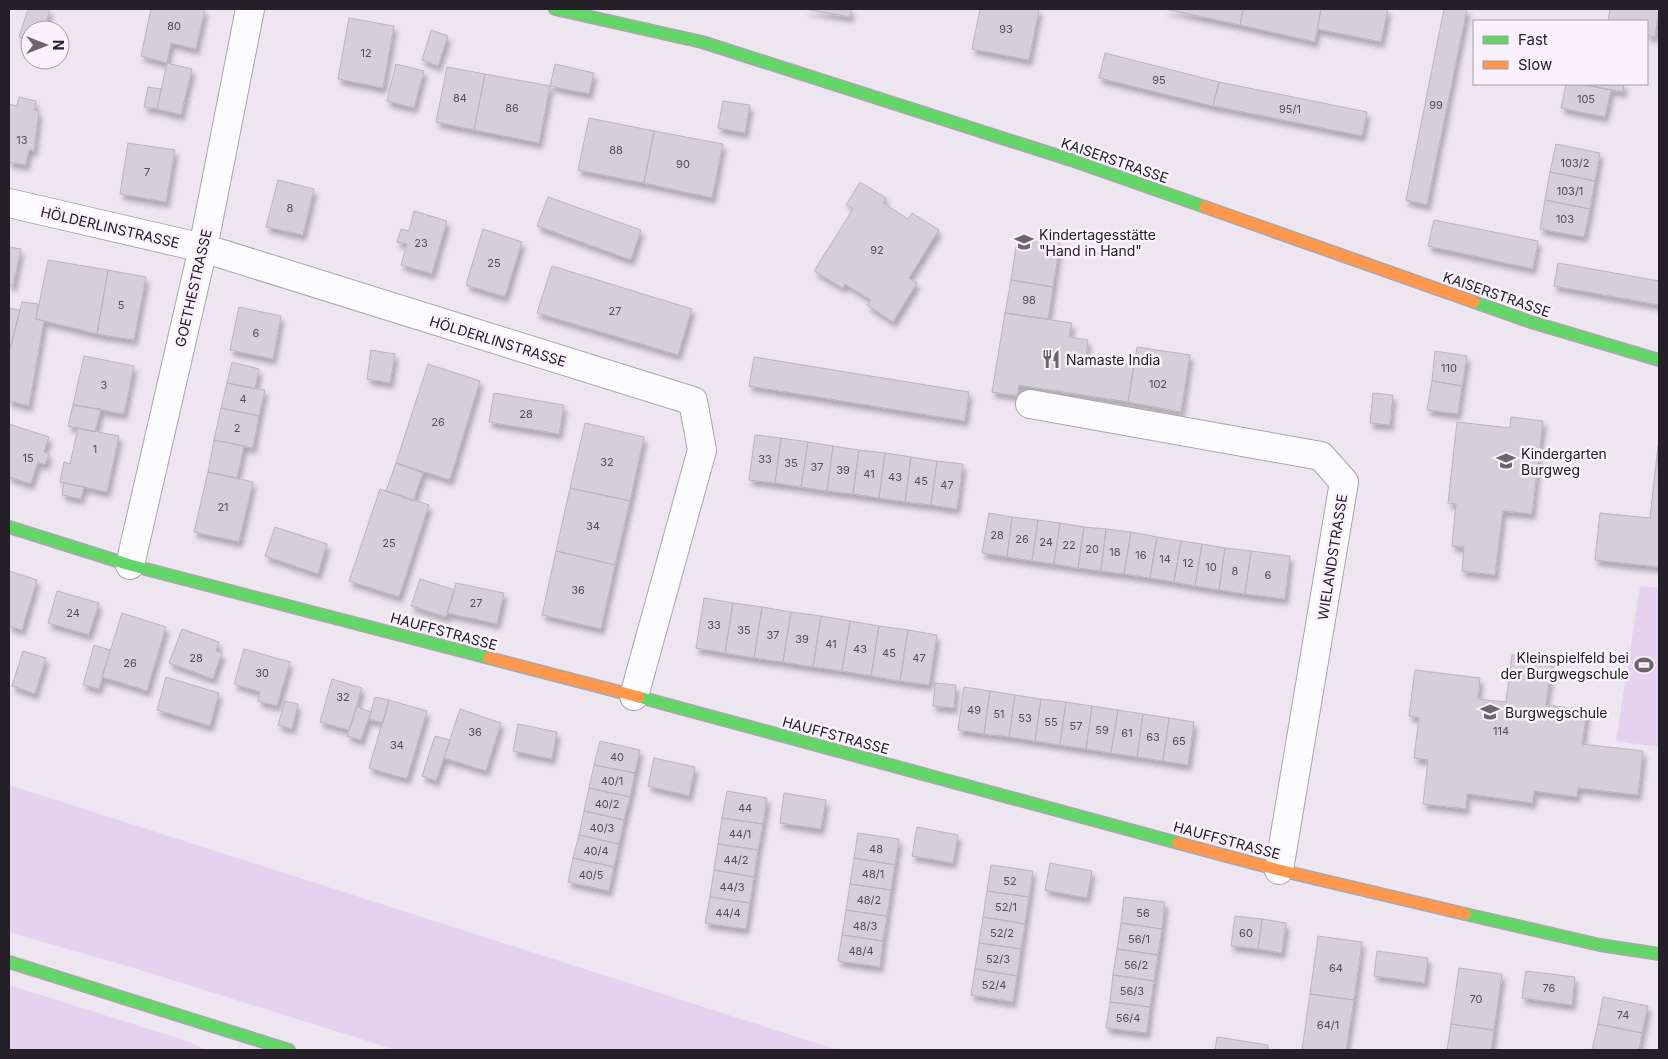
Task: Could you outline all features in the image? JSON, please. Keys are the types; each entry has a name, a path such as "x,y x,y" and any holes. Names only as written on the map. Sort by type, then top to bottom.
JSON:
{"street":[{"name":"GOETHESTRASSE","path":"130,565 203,248 250,9"},
{"name":"KAISERSTRASSE","path":"555,9 702,42 1071,160 1531,322 1659,360"},
{"name":"HÖLDERLINSTRASSE","path":"9,203 203,248 693,402 702,450 634,696"},
{"name":"WIELANDSTRASSE","path":"1030,404 1321,456 1344,482 1279,870"},
{"name":"HAUFFSTRASSE","path":"9,527 130,565 634,696 1279,870 1600,945 1659,954"},
{"path":"9,962 259,1044 290,1050"}],"shaded area":[{"name":"Kleinspielfeld bei der Burgwegschule","path":"1640,586 1659,588 1659,747 1616,741"},
{"path":"9,785 838,1050 396,1050 137,969 9,932"},
{"path":"9,985 187,1041 206,1050 9,1050"}],"building":[{"path":"28,9 50,9 47,20 24,20"},
{"path":"151,9 205,9 196,49 171,43 167,63 141,56"},
{"path":"805,9 852,9 850,17"},
{"path":"980,9 1039,9 1029,60 972,49"},
{"path":"1165,9 1243,9 1240,25"},
{"path":"1243,9 1321,9 1315,42 1240,25"},
{"path":"1321,9 1388,9 1381,42 1317,29"},
{"path":"1444,9 1467,9 1427,205 1406,200"},
{"path":"1610,9 1659,9 1655,37 1648,35 1648,20 1608,20"},
{"path":"349,18 394,26 383,88 338,79"},
{"path":"431,30 448,36 438,66 422,60"},
{"path":"1105,53 1219,82 1213,106 1099,78"},
{"path":"167,63 192,69 181,115 157,109"},
{"path":"396,64 424,71 414,108 387,101"},
{"path":"555,64 594,73 589,94 550,86"},
{"path":"447,67 485,74 474,130 436,122"},
{"path":"485,74 550,86 539,143 474,130"},
{"path":"1219,82 1367,112 1362,136 1213,106"},
{"path":"1566,85 1585,85 1611,90 1605,117 1561,108"},
{"path":"1585,85 1624,85 1623,92"},
{"path":"148,87 161,89 157,109 144,107"},
{"path":"19,97 36,101 34,110 39,111 34,151 29,150 26,165 9,162 9,104 17,106"},
{"path":"723,101 750,105 745,133 718,128"},
{"path":"589,118 654,131 644,183 578,170"},
{"path":"654,131 723,144 712,198 644,183"},
{"path":"128,143 175,150 166,202 120,194"},
{"path":"1556,144 1600,153 1595,181 1550,172"},
{"path":"1550,172 1595,181 1590,209 1545,200"},
{"path":"278,180 314,189 303,235 266,227"},
{"path":"860,182 886,198 883,203 908,219 912,213 939,230 909,278 917,283 893,322 867,305 871,300 845,284 843,288 814,271 853,209 846,205"},
{"path":"548,197 641,230 631,260 537,226"},
{"path":"1545,200 1590,209 1584,237 1540,229"},
{"path":"414,211 447,221 432,274 401,265 407,244 397,242 401,229 409,231"},
{"path":"1434,220 1538,241 1533,269 1428,246"},
{"path":"483,229 522,242 505,297 466,285"},
{"path":"1018,235 1060,242 1053,287 1011,280"},
{"path":"9,247 21,249 13,286 9,285"},
{"path":"48,260 108,270 97,334 36,319"},
{"path":"1558,263 1659,281 1659,305 1554,286"},
{"path":"552,266 692,309 678,355 537,313"},
{"path":"108,270 146,277 134,340 97,334"},
{"path":"1011,280 1053,287 1048,319 1005,313"},
{"path":"22,302 38,304 36,319 44,321 29,406 9,401 9,353"},
{"path":"239,307 281,316 273,359 230,350"},
{"path":"9,308 20,310 10,349 9,348"},
{"path":"1005,313 1072,323 1069,337 1088,340 1086,358 1134,366 1128,402 1019,385 1017,396 992,392"},
{"path":"1137,347 1190,355 1181,412 1128,402"},
{"path":"371,350 395,354 390,383 367,379"},
{"path":"1435,351 1467,356 1462,386 1432,381"},
{"path":"84,356 134,366 124,414 73,405"},
{"path":"754,357 969,392 965,421 749,386"},
{"path":"232,362 259,369 255,389 227,383"},
{"path":"428,364 480,381 450,480 396,463"},
{"path":"1432,381 1462,386 1458,414 1427,410"},
{"path":"227,383 265,390 259,416 221,408"},
{"path":"494,393 564,405 559,434 489,422"},
{"path":"1373,393 1393,395 1390,425 1370,423"},
{"path":"73,405 101,409 95,432 68,426"},
{"path":"221,408 259,416 253,448 214,440"},
{"path":"1511,417 1543,421 1532,514 1503,511 1495,575 1462,571 1464,547 1452,546 1456,504 1448,503 1457,422 1510,428"},
{"path":"585,423 644,437 630,501 570,488"},
{"path":"9,424 49,437 44,452 49,454 45,465 38,462 31,484 9,477"},
{"path":"78,428 119,436 107,492 60,482 64,462 70,464"},
{"path":"755,435 781,438 775,483 749,480"},
{"path":"781,438 808,442 801,487 775,483"},
{"path":"214,440 244,446 237,478 208,472"},
{"path":"808,442 833,446 827,491 801,487"},
{"path":"833,446 859,450 853,494 827,491"},
{"path":"1658,446 1659,567 1595,560 1600,513 1650,518"},
{"path":"859,450 885,453 879,498 853,494"},
{"path":"885,453 911,457 905,502 879,498"},
{"path":"911,457 937,461 931,505 905,502"},
{"path":"937,461 963,464 957,509 931,505"},
{"path":"396,463 423,473 413,501 386,491"},
{"path":"208,472 253,482 239,542 194,532"},
{"path":"64,483 84,487 81,499 62,495"},
{"path":"570,488 630,501 615,565 556,551"},
{"path":"380,489 429,505 399,597 349,581"},
{"path":"989,513 1012,517 1007,557 982,553"},
{"path":"1012,517 1038,520 1032,561 1007,557"},
{"path":"1038,520 1060,523 1054,564 1032,561"},
{"path":"1060,523 1084,527 1078,568 1054,564"},
{"path":"275,527 327,544 318,574 265,556"},
{"path":"1084,527 1106,529 1101,571 1078,568"},
{"path":"1106,529 1131,532 1124,574 1101,571"},
{"path":"1131,532 1157,537 1150,578 1124,574"},
{"path":"1157,537 1181,541 1174,582 1150,578"},
{"path":"1181,541 1202,544 1195,586 1174,582"},
{"path":"1202,544 1225,548 1219,590 1195,586"},
{"path":"1225,548 1251,551 1245,594 1219,590"},
{"path":"556,551 615,565 601,629 542,615"},
{"path":"1251,551 1290,556 1285,599 1245,594"},
{"path":"9,571 37,580 22,630 9,626"},
{"path":"420,579 455,590 446,617 411,606"},
{"path":"456,583 504,593 497,624 447,613"},
{"path":"57,591 99,603 89,635 48,623"},
{"path":"704,598 733,603 725,653 696,648"},
{"path":"733,603 762,607 754,658 725,653"},
{"path":"762,607 791,612 783,662 754,658"},
{"path":"791,612 821,616 813,667 783,662"},
{"path":"122,613 166,627 147,691 102,677"},
{"path":"821,616 850,621 842,671 813,667"},
{"path":"850,621 879,626 871,676 842,671"},
{"path":"879,626 908,630 900,681 871,676"},
{"path":"182,629 219,642 216,651 222,653 213,679 169,663"},
{"path":"908,630 937,635 929,685 900,681"},
{"path":"94,645 110,650 99,689 83,685"},
{"path":"244,649 290,662 277,706 258,701 260,692 234,684"},
{"path":"23,651 46,658 35,694 12,686"},
{"path":"1512,655 1552,660 1546,705 1587,710 1582,744 1643,751 1638,795 1578,788 1577,797 1534,791 1533,803 1467,794 1466,809 1423,804 1428,760 1414,758 1419,718 1409,716 1415,670 1480,678 1478,699 1506,702"},
{"path":"166,677 219,693 210,726 157,710"},
{"path":"332,679 362,688 349,730 320,722"},
{"path":"935,683 956,685 954,708 933,706"},
{"path":"964,687 990,691 984,734 958,730"},
{"path":"990,691 1015,695 1009,737 984,734"},
{"path":"1015,695 1041,699 1035,741 1009,737"},
{"path":"375,697 389,700 383,723 369,719"},
{"path":"1041,699 1066,702 1060,745 1035,741"},
{"path":"389,700 427,711 407,779 369,768"},
{"path":"285,701 298,704 292,729 278,725"},
{"path":"1066,702 1092,706 1086,749 1060,745"},
{"path":"1092,706 1118,710 1111,753 1086,749"},
{"path":"357,707 371,712 361,740 347,736"},
{"path":"460,709 501,723 486,771 444,758"},
{"path":"1118,710 1143,714 1137,757 1111,753"},
{"path":"1143,714 1169,718 1163,761 1137,757"},
{"path":"1169,718 1194,722 1188,765 1163,761"},
{"path":"518,724 557,732 552,759 513,751"},
{"path":"435,736 450,740 436,781 422,776"},
{"path":"600,741 640,750 635,773 594,765"},
{"path":"654,758 695,767 689,796 648,786"},
{"path":"594,765 635,773 630,797 589,788"},
{"path":"589,788 630,797 624,820 584,811"},
{"path":"727,791 767,798 763,824 722,818"},
{"path":"784,793 826,800 821,829 780,823"},
{"path":"584,811 624,820 619,844 579,835"},
{"path":"722,818 763,824 758,850 718,844"},
{"path":"917,827 958,835 953,863 912,856"},
{"path":"858,833 899,839 895,865 854,858"},
{"path":"579,835 619,844 614,867 573,858"},
{"path":"718,844 758,850 754,877 714,870"},
{"path":"573,858 614,867 609,891 568,882"},
{"path":"854,858 895,865 891,890 850,884"},
{"path":"1050,863 1092,871 1087,898 1045,890"},
{"path":"991,865 1033,871 1029,897 987,891"},
{"path":"714,870 754,877 750,903 710,897"},
{"path":"850,884 891,890 887,916 846,910"},
{"path":"987,891 1029,897 1025,924 983,917"},
{"path":"710,897 750,903 746,929 705,923"},
{"path":"1124,897 1165,902 1162,929 1121,923"},
{"path":"846,910 887,916 883,941 842,935"},
{"path":"1235,916 1262,919 1258,949 1231,946"},
{"path":"983,917 1025,924 1021,949 979,943"},
{"path":"1262,919 1286,923 1282,953 1258,949"},
{"path":"1121,923 1162,929 1158,955 1117,949"},
{"path":"842,935 883,941 880,967 838,961"},
{"path":"1318,936 1362,942 1354,1000 1310,994"},
{"path":"979,943 1021,949 1017,976 975,969"},
{"path":"1117,949 1158,955 1154,981 1113,975"},
{"path":"1377,951 1428,958 1425,983 1374,976"},
{"path":"1459,968 1502,974 1494,1030 1451,1024"},
{"path":"975,969 1017,976 1013,1002 971,995"},
{"path":"1526,971 1575,977 1572,1005 1522,998"},
{"path":"1113,975 1154,981 1150,1007 1110,1002"},
{"path":"1310,994 1354,1000 1346,1050 1302,1050"},
{"path":"1603,997 1648,1006 1642,1033 1598,1024"},
{"path":"1110,1002 1150,1007 1147,1033 1106,1028"},
{"path":"1451,1024 1494,1030 1491,1050 1447,1050"},
{"path":"1598,1024 1642,1033 1639,1050 1592,1050"},
{"path":"1217,1037 1268,1045 1267,1050 1215,1050"}],"traffic: fast":[{"path":"555,9 702,42 1071,160 1205,207"},
{"path":"1474,302 1531,322 1659,360"},
{"path":"9,527 130,565 489,658"},
{"path":"639,697 1178,843"},
{"path":"1465,914 1600,945 1659,954"},
{"path":"9,962 289,1050"}],"traffic: slow":[{"path":"1205,207 1474,302"},
{"path":"489,658 639,697"},
{"path":"1178,843 1279,870 1465,914"}],"place":[{"name":"Kindertagesstätte \"Hand in Hand\"","path":"1024,242"},
{"name":"Namaste India","path":"1051,359"},
{"name":"Kindergarten Burgweg","path":"1506,461"},
{"name":"Kleinspielfeld bei der Burgwegschule","path":"1644,665"},
{"name":"Burgwegschule","path":"1490,712"}]}
